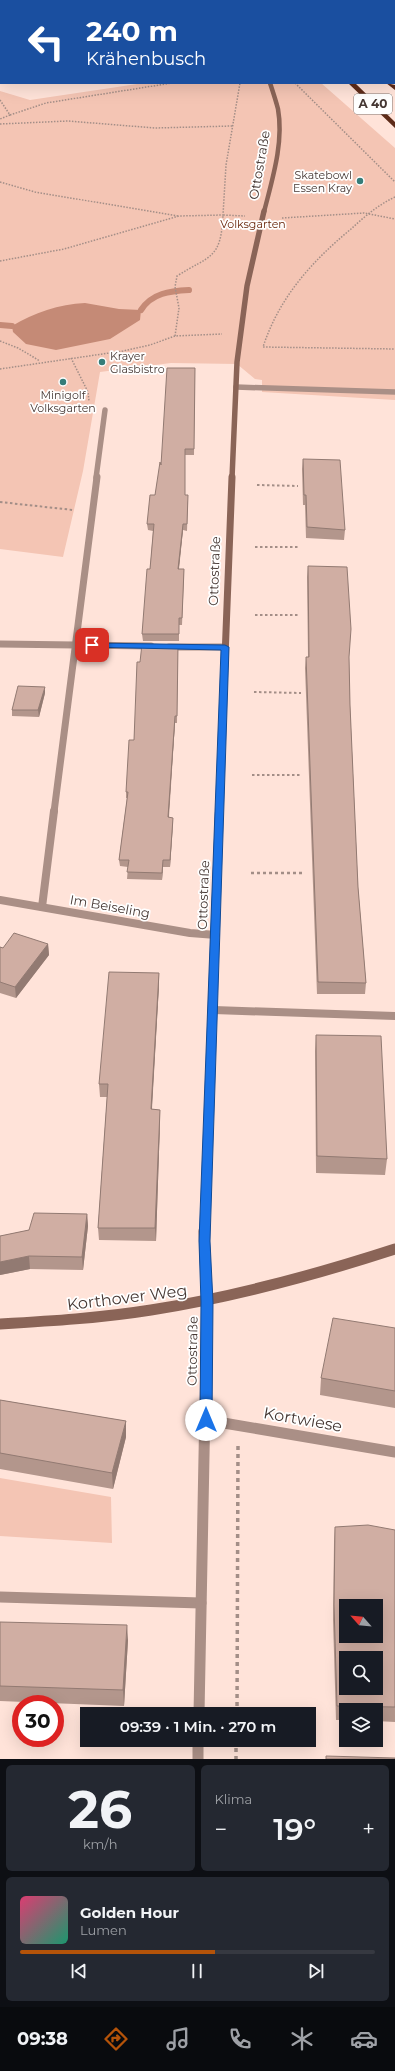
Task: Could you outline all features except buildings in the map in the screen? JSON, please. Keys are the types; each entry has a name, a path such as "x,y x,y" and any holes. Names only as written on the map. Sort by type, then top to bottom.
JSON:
{"highway":[{"name":"A 40","path":"352,84 395,126"}],"street":[{"name":"Ottostraße","path":"199,1707 206,1420 207,1302 204,1241 214,1010 225,647 236,387 247,286 274,172 280,129 278,109 270,84"},
{"path":"236,387 395,392"},
{"path":"42,907 105,410"},
{"path":"0,644 156,646"},
{"path":"164,646 225,647"},
{"name":"Im Beiseling","path":"0,900 190,934 216,935"},
{"path":"214,1010 395,1016"},
{"name":"Korthover Weg","path":"0,1324 37,1323 109,1317 207,1302 323,1272 395,1249"},
{"name":"Kortwiese","path":"206,1420 238,1424 395,1452"},
{"path":"0,1597 201,1603"},
{"path":"198,1747 198,1759"}],"path":[{"path":"0,119 32,106 53,101 165,84"},
{"path":"175,336 179,308 175,287 177,276 214,255 221,244 226,165 240,84"},
{"path":"296,84 395,182"},
{"path":"0,100 10,115"},
{"path":"0,124 68,121 155,128 232,126"},
{"path":"0,182 35,192 179,216"},
{"path":"395,197 369,214 334,243 305,272 279,310 262,347 395,349"},
{"path":"0,261 64,249 179,216 223,215 293,218 359,213 395,219"},
{"path":"0,369 40,361 130,349 175,336 215,334 241,336"},
{"path":"0,341 18,348 40,361"},
{"path":"70,358 88,392 90,404 105,410"},
{"path":"257,485 298,486"},
{"path":"0,502 91,512"},
{"path":"255,546 299,547"},
{"path":"254,615 300,616"},
{"path":"254,692 301,693"},
{"path":"252,775 302,775"},
{"path":"251,873 304,873"},
{"path":"237,1707 238,1424"},
{"path":"236,1747 236,1759"}],"green space":[{"name":"Volksgarten","path":"137,84 322,84 395,148 395,400 262,392 262,380 255,379 237,364 171,363 100,372 83,471 63,557 0,549 0,91 30,100"},
{"path":"0,1478 111,1497 112,1543 0,1536"}],"shaded area":[{"path":"85,303 119,309 141,310 140,320 110,339 56,350 26,344 13,332 12,326 38,313 56,307"}],"waterway":[{"path":"141,310 145,304 156,296 168,292 189,290"},
{"path":"0,325 12,326"}],"place":[{"name":"Skatebowl Essen Kray","path":"360,181"},
{"name":"Krayer Glasbistro","path":"102,362"},
{"name":"Minigolf Volksgarten","path":"63,382"}],"route":[{"path":"92,645 225,647 214,1010 204,1241 207,1302 206,1420"}]}
